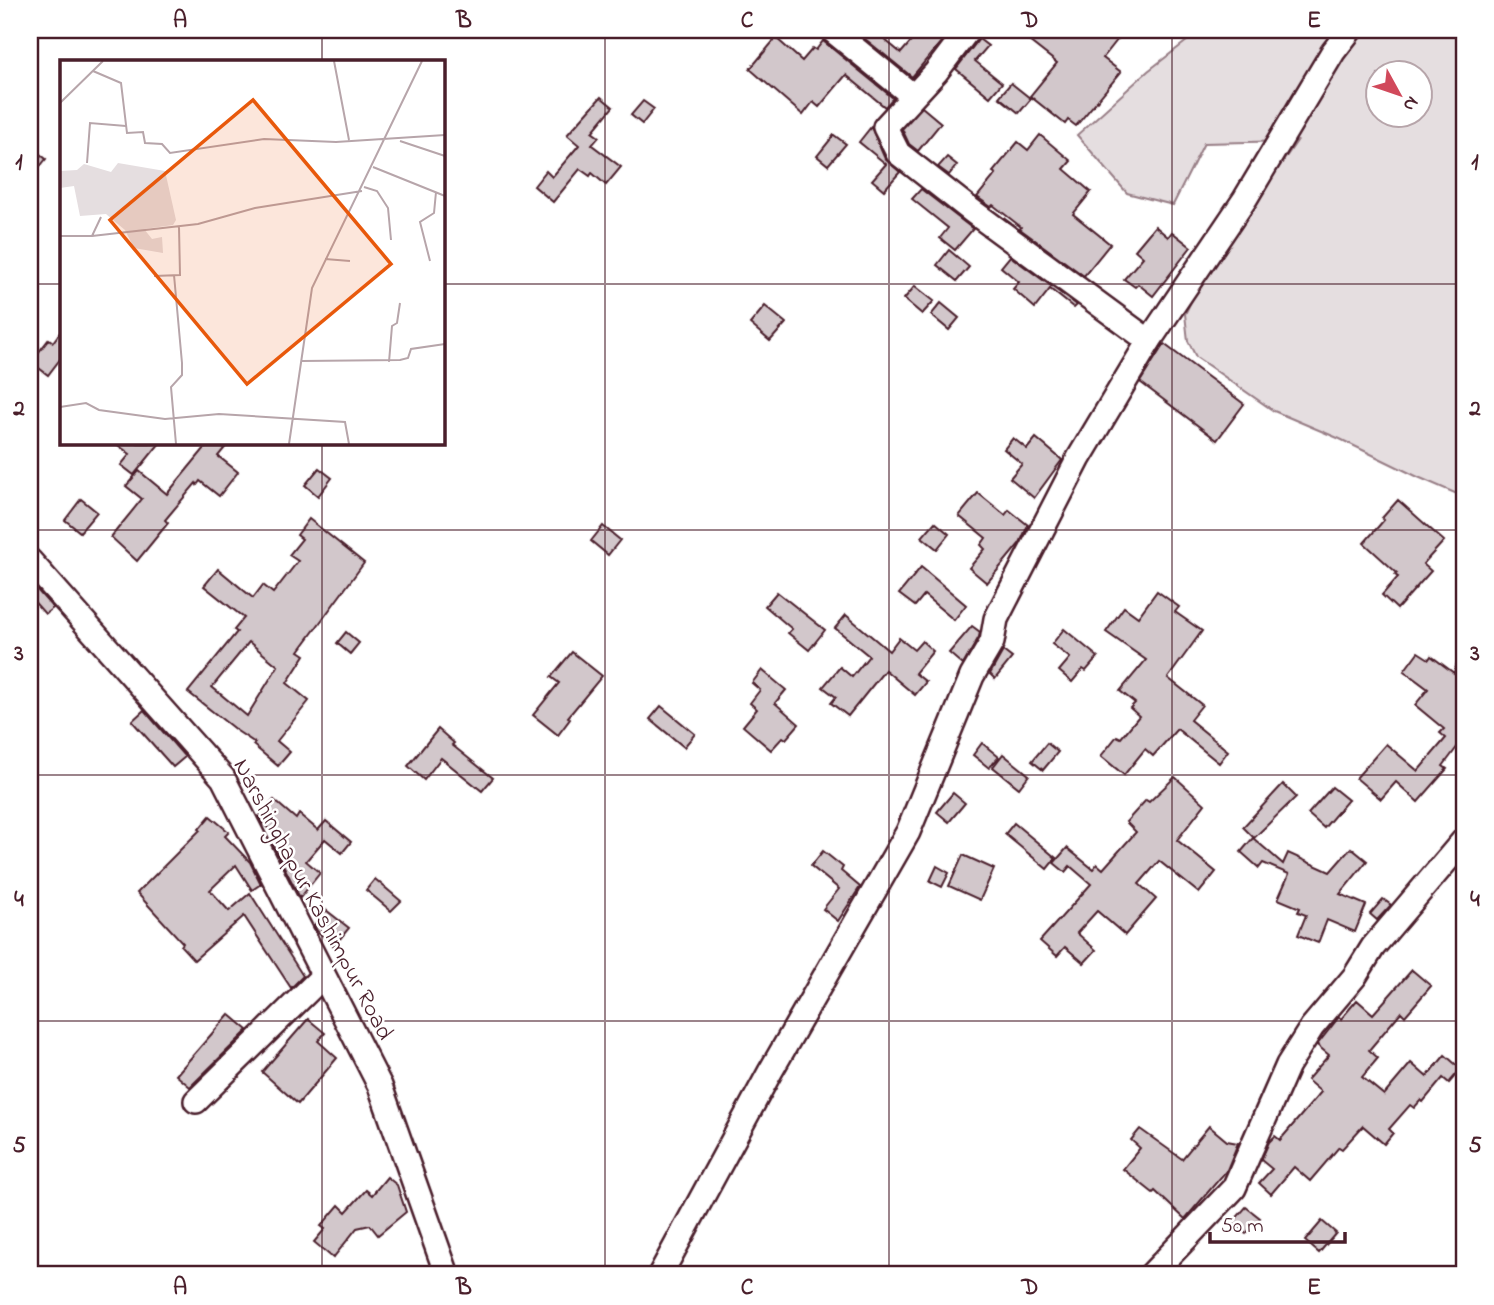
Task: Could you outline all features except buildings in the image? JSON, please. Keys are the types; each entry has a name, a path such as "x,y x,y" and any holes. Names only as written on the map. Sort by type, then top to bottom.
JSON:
{"street":[{"path":"832,30 913,96"},
{"path":"968,30 936,72 885,127 898,153 1149,341"},
{"path":"660,1275 770,1072 908,832 972,676 992,642 996,619 1079,458 1149,341 1245,199 1333,52 1350,30"},
{"name":"Narshinghapur Kashimpur Road","path":"30,561 223,778 380,1086 447,1275"},
{"path":"1151,1275 1234,1188 1288,1065 1312,1027 1355,976 1373,947 1464,840"},
{"path":"196,1101 323,976"}],"shaded area":[{"path":"1201,30 1356,30 1373,34 1382,30 1464,30 1464,497 1274,411 1196,357 1188,341 1185,314 1202,279 1297,141 1204,143 1173,205 1127,193 1077,135 1148,71"}]}
